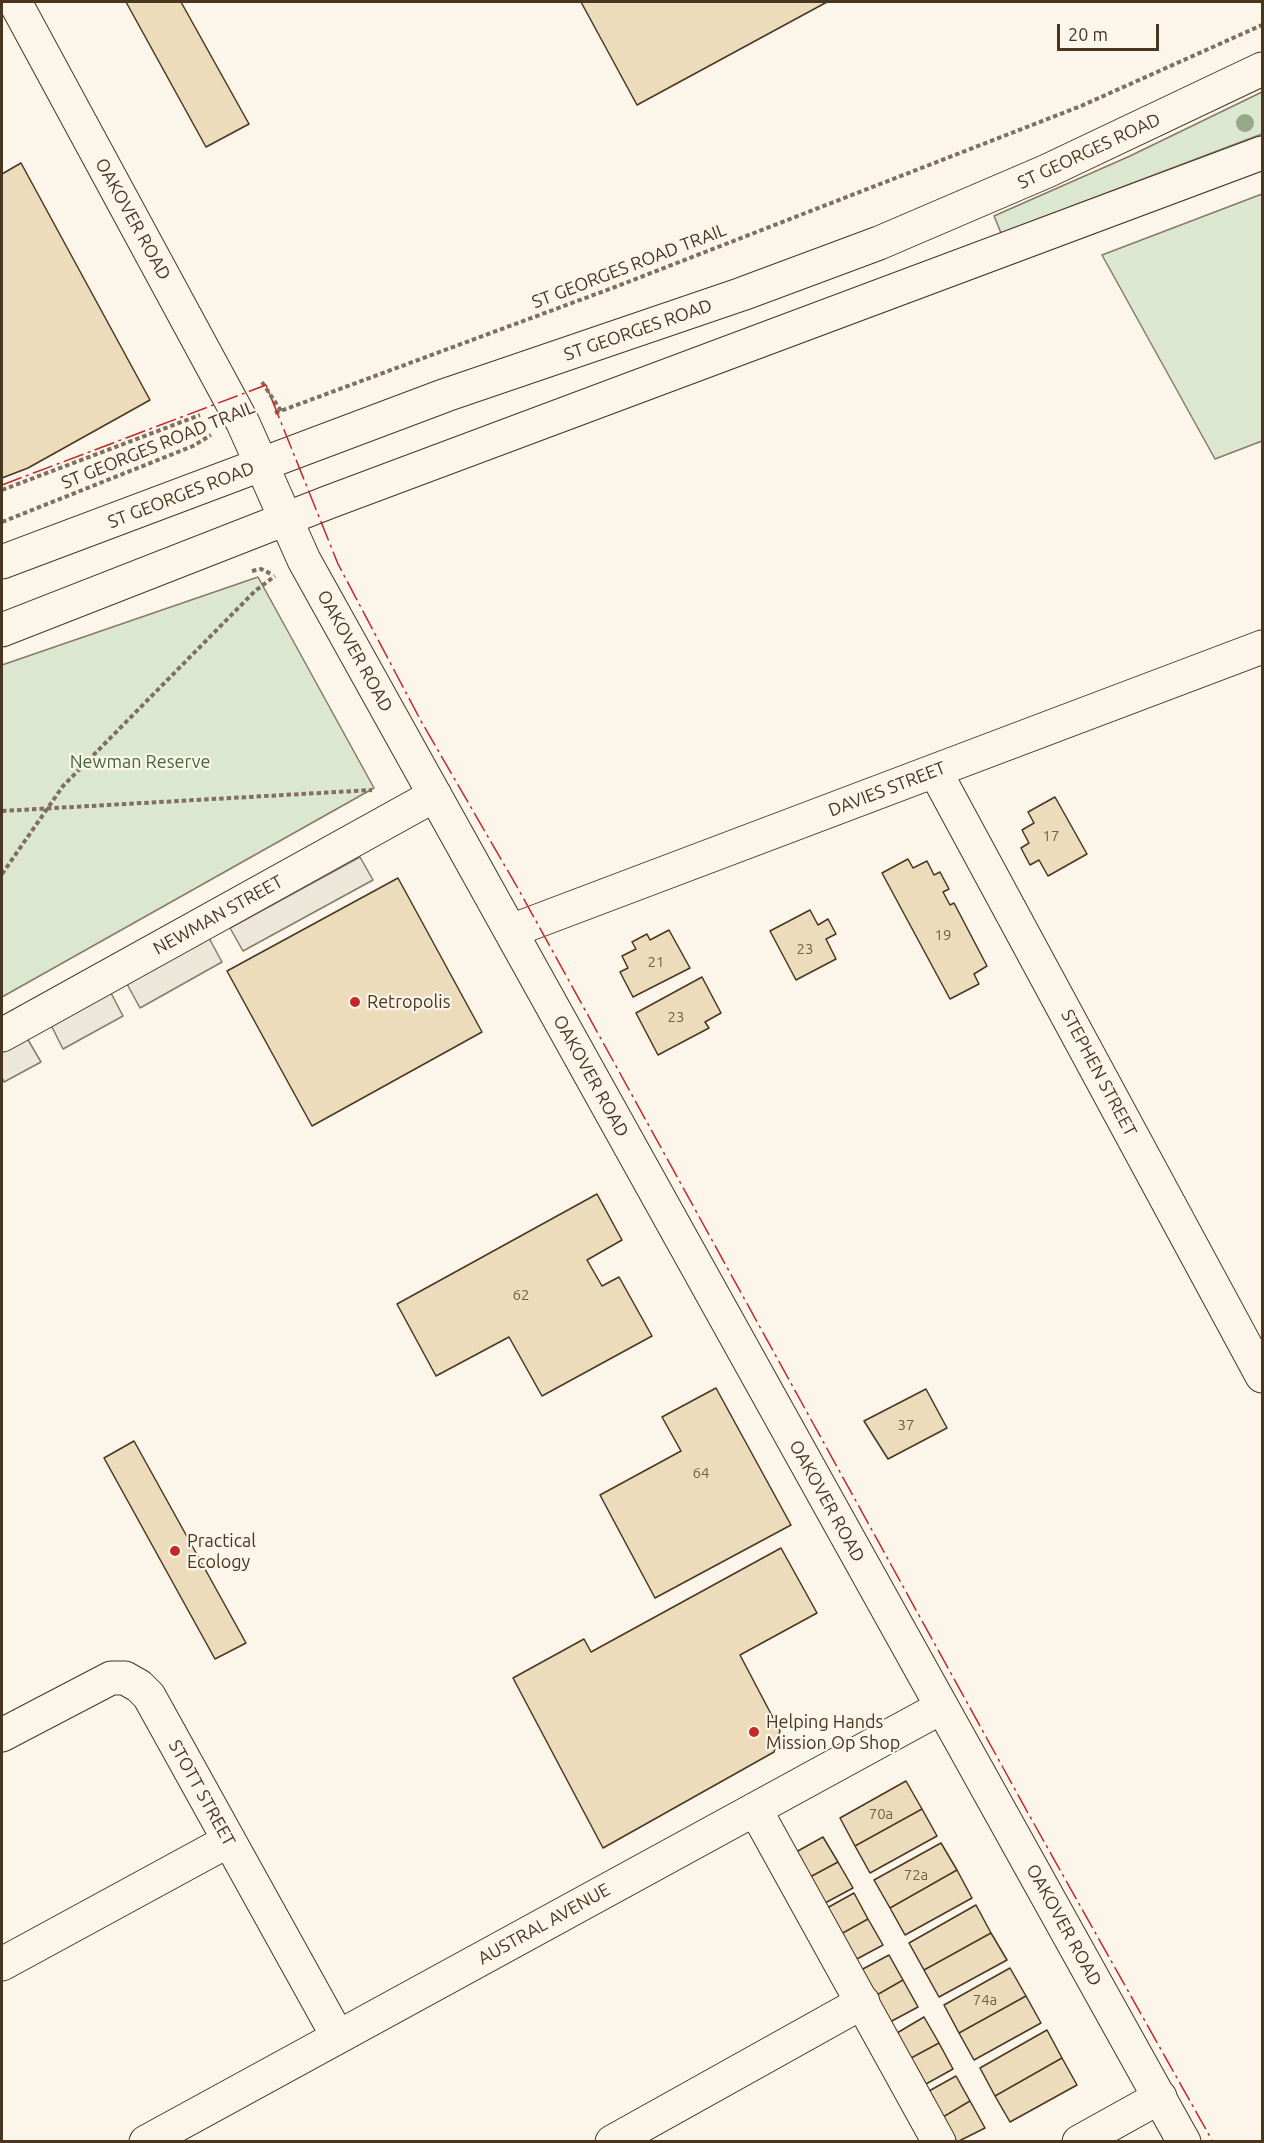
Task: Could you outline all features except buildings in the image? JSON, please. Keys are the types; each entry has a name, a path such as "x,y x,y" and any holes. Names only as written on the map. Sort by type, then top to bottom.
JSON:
{"main road":[{"name":"OAKOVER ROAD","path":"15,2 243,423 304,560 1185,2142"},
{"name":"ST GEORGES ROAD","path":"2,562 446,395 742,294 879,243 1047,171 1263,69"},
{"path":"2,630 285,518 1263,153"},
{"name":"DAVIES STREET","path":"511,931 1263,647"},
{"name":"STEPHEN STREET","path":"935,771 1263,1376"},
{"name":"NEWMAN STREET","path":"2,1035 435,795"},
{"name":"STOTT STREET","path":"2,1735 111,1678 125,1678 139,1686 149,1696 338,2037"},
{"name":"AUSTRAL AVENUE","path":"146,2142 942,1707"},
{"path":"755,1809 939,2142"},
{"path":"2,1964 228,1841"},
{"path":"612,2142 863,2002"},
{"path":"1079,2142 1160,2097"}],"path":[{"name":"ST GEORGES ROAD TRAIL","path":"2,522 193,446 211,435 615,287 1081,106 1263,25"},
{"path":"2,490 205,413"},
{"path":"248,571 261,569 285,582"},
{"path":"2,874 28,839 46,808 71,777 255,591 275,576"},
{"path":"2,811 375,790"}],"green space":[{"path":"1262,92 1262,134 1001,233 994,216 1130,156"},
{"path":"1262,194 1262,441 1215,459 1102,255"},
{"name":"Newman Reserve","path":"258,577 374,788 2,997 2,665"}],"shaded area":[{"path":"360,857 373,880 243,951 230,928"},
{"path":"209,938 222,962 140,1008 127,984"},
{"path":"111,993 123,1016 63,1049 51,1025"},
{"path":"27,1038 41,1062 4,1082 2,1052"}],"power":[{"path":"2,485 266,385 338,564 421,721 520,892 1028,1813 1213,2142"}],"place":[{"name":"Retropolis","path":"355,1002"},
{"name":"Practical Ecology","path":"175,1551"},
{"name":"Helping Hands Mission Op Shop","path":"754,1732"}]}
